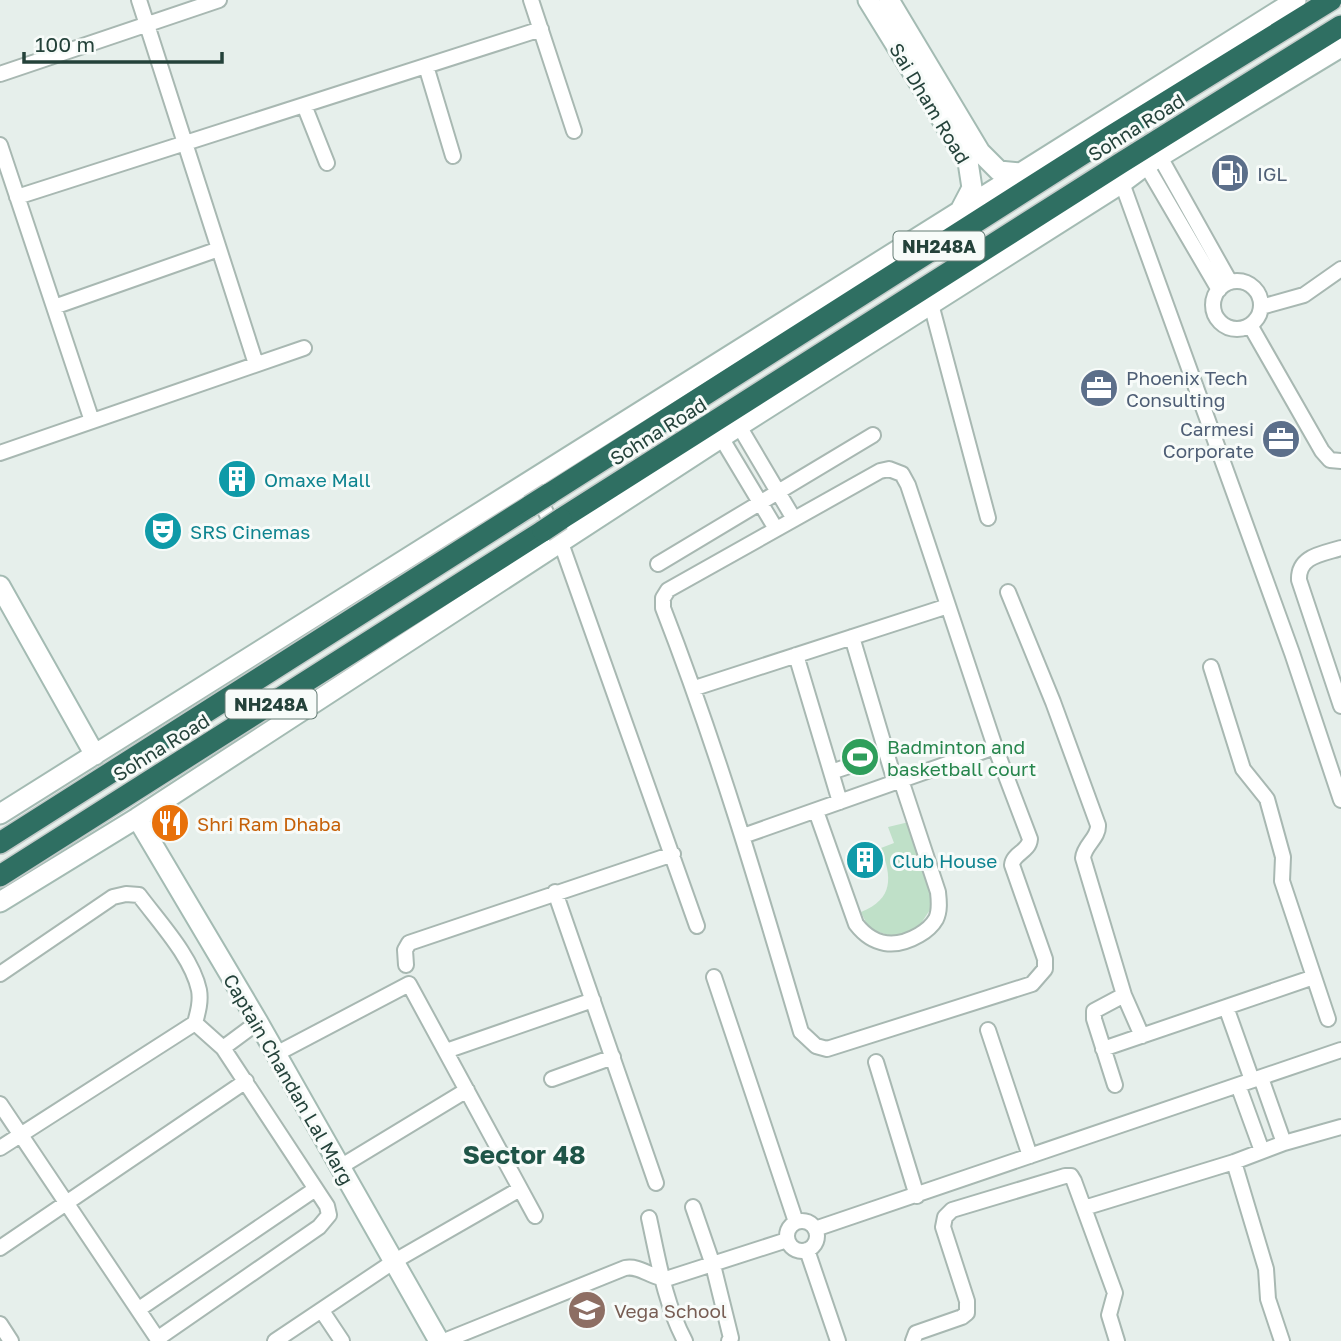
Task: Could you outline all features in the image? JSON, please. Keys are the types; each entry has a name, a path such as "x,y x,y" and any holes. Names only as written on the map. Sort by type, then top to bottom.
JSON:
{"highway":[{"name":"Sohna Road","path":"0,843 1111,136 1331,0"},
{"name":"Sohna Road","path":"0,876 1341,26"}],"main road":[{"name":"Sai Dham Road","path":"868,0 980,152 999,171 1020,173"},
{"name":"Sai Dham Road","path":"889,0 968,162 972,188 961,210"},
{"path":"0,814 1296,0"},
{"path":"0,902 137,818 739,426 1153,161 1341,47"},
{"path":"0,586 94,755"},
{"name":"Captain Chandan Lal Marg","path":"137,818 276,1054 393,1262 442,1341"}],"street":[{"path":"139,0 256,364"},
{"path":"0,74 219,0"},
{"path":"531,0 574,131"},
{"path":"17,197 541,29"},
{"path":"426,66 453,156"},
{"path":"304,105 327,163"},
{"path":"0,145 92,421"},
{"path":"1153,161 1225,286"},
{"path":"1122,183 1292,653 1341,800"},
{"path":"54,307 219,248"},
{"path":"1261,307 1304,295 1341,269"},
{"path":"1238,281 1252,286 1261,300 1259,314 1250,326 1236,329 1228,327 1217,318 1213,303 1225,286 1238,281"},
{"path":"931,304 988,518"},
{"path":"1250,326 1322,451 1330,460 1341,461"},
{"path":"0,453 304,348"},
{"path":"739,426 794,519"},
{"path":"658,564 873,435"},
{"path":"722,439 776,529"},
{"path":"889,470 902,474 908,485 995,747 1030,839 1028,847 1014,858 1012,865 1045,959 1045,969 1032,984 827,1049 816,1046 801,1032 743,836 695,688 663,608 663,598 668,590 794,519 880,471 889,470"},
{"path":"530,480 561,543 697,926"},
{"path":"1341,548 1303,562 1299,580 1341,706"},
{"path":"1008,592 1053,702 1098,824 1098,833 1084,851 1083,859 1124,995 1142,1036"},
{"path":"695,688 948,606"},
{"path":"816,811 856,924 863,933 884,944 897,944 927,930 936,919 939,908 938,892 898,781 852,636"},
{"path":"796,655 840,802"},
{"path":"1210,667 1243,769 1267,799 1283,857 1282,881 1328,1019"},
{"path":"743,836 995,747"},
{"path":"831,772 849,766"},
{"path":"406,965 405,950 409,943 673,854"},
{"path":"555,892 656,1183"},
{"path":"0,974 113,897 139,895 189,963 199,989 200,1005 195,1023 0,1148"},
{"path":"714,977 796,1222"},
{"path":"1103,1049 1314,977"},
{"path":"276,1054 409,984 535,1216"},
{"path":"1115,1085 1094,1019 1094,1011 1124,995"},
{"path":"446,1051 593,1000"},
{"path":"1226,1007 1251,1081 1284,1143"},
{"path":"0,1104 158,1340 318,1227 329,1215 327,1206 223,1048 195,1023"},
{"path":"223,1048 258,1023"},
{"path":"989,1030 1030,1156"},
{"path":"815,1229 1341,1050"},
{"path":"552,1079 613,1057"},
{"path":"876,1062 917,1196"},
{"path":"0,1248 246,1081"},
{"path":"1251,1081 1262,1151"},
{"path":"340,1167 467,1090"},
{"path":"1084,1208 1341,1127"},
{"path":"1234,1162 1266,1269 1268,1299 1282,1341"},
{"path":"913,1341 916,1334 962,1317 967,1312 967,1301 943,1227 945,1217 952,1210 1065,1176 1072,1176 1115,1293 1109,1315 1117,1341"},
{"path":"139,1310 314,1189"},
{"path":"275,1341 393,1262 520,1189"},
{"path":"693,1207 713,1265 731,1338 729,1341"},
{"path":"649,1218 663,1279 685,1341"},
{"path":"803,1221 815,1229 813,1245 807,1250 792,1247 788,1240 787,1233 796,1222 803,1221"},
{"path":"442,1341 625,1268 638,1268 663,1279 788,1240"},
{"path":"807,1250 838,1341"},
{"path":"322,1311 342,1341"},
{"path":"0,1324 11,1341"}],"green space":[{"path":"909,822 935,902 920,925 898,938 869,929 861,912 880,901 888,886 887,868 881,848 894,843 888,827"}],"place":[{"name":"IGL","path":"1230,173"},
{"name":"Phoenix Tech Consulting","path":"1099,388"},
{"name":"Carmesi Corporate","path":"1281,439"},
{"name":"Omaxe Mall","path":"237,479"},
{"name":"SRS Cinemas","path":"163,531"},
{"name":"Badminton and basketball court","path":"860,757"},
{"name":"Shri Ram Dhaba","path":"170,823"},
{"name":"Club House","path":"865,860"},
{"name":"Vega School","path":"587,1310"}],"district":[{"name":"Sector 48","path":"524,1154"}]}
